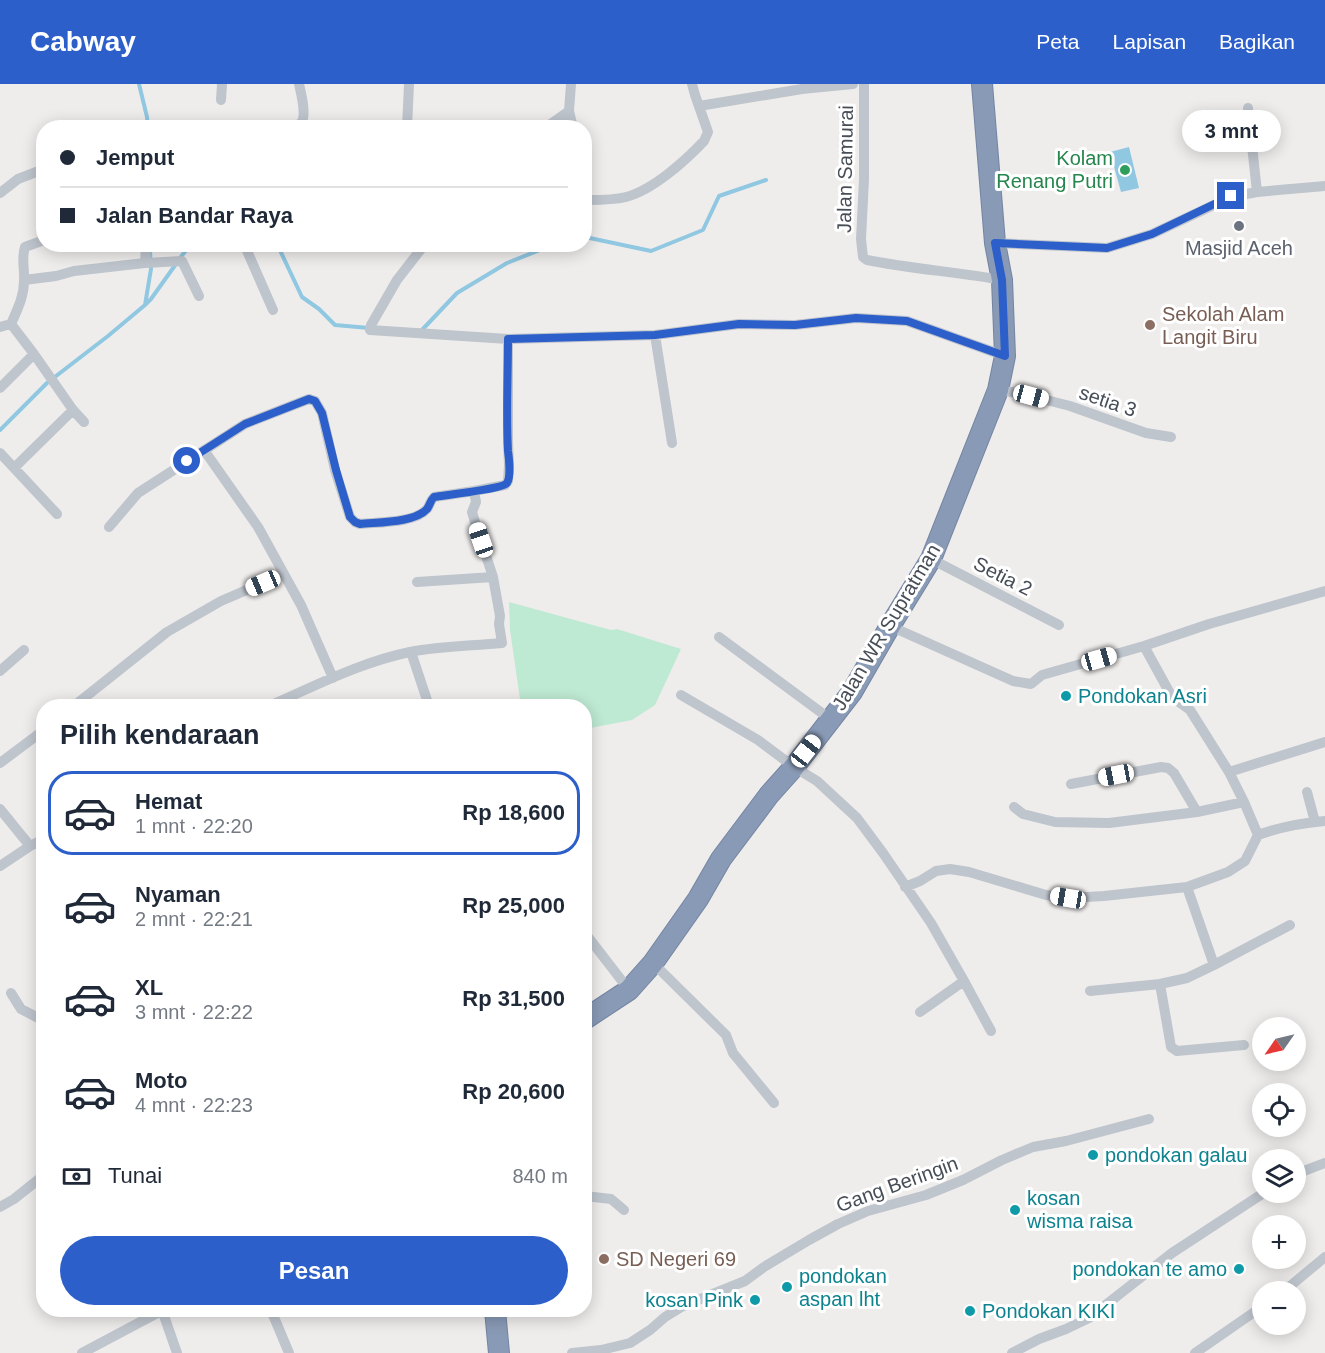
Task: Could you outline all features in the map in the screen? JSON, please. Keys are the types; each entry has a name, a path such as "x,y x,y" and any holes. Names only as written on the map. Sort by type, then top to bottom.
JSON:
{"highway":[{"name":"Jalan WR Supratman","path":"592,1014 629,990 653,963 698,899 721,859 852,692 931,559 998,390 1005,356 1002,280 995,243 982,84"},
{"path":"496,1317 503,1353"}],"street":[{"path":"221,100 222,84"},
{"path":"299,84 303,120"},
{"path":"407,120 409,84"},
{"path":"571,84 569,111 571,120"},
{"path":"592,200 623,198 637,194 659,181 698,147 708,132 692,84"},
{"path":"699,106 802,89 853,84"},
{"name":"Jalan Samurai","path":"864,84 864,178 861,239 863,256 867,260 923,270 1002,280"},
{"path":"1248,108 1257,192"},
{"path":"556,120 569,111"},
{"path":"0,193 18,179 36,172"},
{"path":"995,243 1107,248 1152,234 1231,196 1325,186"},
{"path":"36,243 25,247 23,294 5,325 34,354 84,422"},
{"path":"147,252 148,263"},
{"path":"248,252 273,310"},
{"path":"419,252 397,280 371,327 508,339 655,335 739,324 795,325 856,318 907,321 1005,356"},
{"path":"24,280 74,271 177,261 199,296"},
{"path":"655,335 672,443"},
{"path":"109,528 138,493 204,450 245,424 309,399 315,401 322,413 350,517 355,522 360,524 409,519 426,510 434,497 505,485 508,481 509,465 508,339"},
{"path":"0,388 34,354"},
{"name":"setia 3","path":"998,390 1071,406 1146,433 1171,437"},
{"path":"14,468 73,410"},
{"path":"204,450 258,527 301,605 333,678"},
{"path":"0,453 57,514"},
{"path":"285,699 368,663 411,652 459,645 502,643 494,577 472,512 476,502 474,491"},
{"name":"Setia 2","path":"931,559 1059,625"},
{"path":"83,699 167,632 221,601 284,574"},
{"path":"417,582 494,577"},
{"path":"890,626 1013,681 1031,684 1042,675 1325,591"},
{"path":"719,637 830,719"},
{"path":"1144,646 1172,697 1190,710 1228,772 1258,835"},
{"path":"0,671 24,650"},
{"path":"411,652 427,699"},
{"path":"681,695 758,740 794,767 818,781 857,818 931,923 991,1031"},
{"path":"0,763 36,736"},
{"path":"1228,772 1325,742"},
{"path":"1071,784 1161,767 1168,768 1174,773 1197,812"},
{"path":"905,886 920,881 936,871 950,869 969,872 1046,895 1068,898 1187,887 1228,872 1245,861 1258,835 1320,821 1307,792"},
{"path":"1014,807 1023,813 1055,822 1109,823 1197,812 1244,802"},
{"path":"0,809 30,846"},
{"path":"0,866 36,843"},
{"path":"1187,887 1215,965"},
{"path":"1090,991 1160,984 1187,978 1290,925"},
{"path":"592,942 629,990"},
{"path":"653,963 726,1035 735,1056 774,1103"},
{"path":"920,1012 964,981"},
{"path":"1160,984 1173,1050 1244,1045"},
{"path":"10,993 21,1009 36,1016"},
{"name":"Gang Beringin","path":"572,1353 602,1351 630,1343 683,1306 745,1281 809,1240 868,1211 926,1195 1033,1147 1149,1119"},
{"path":"1306,1170 1325,1162"},
{"path":"0,1207 36,1181"},
{"path":"592,1197 611,1199 624,1210"},
{"path":"1012,1353 1038,1339 1089,1318 1172,1253 1252,1201"},
{"path":"1296,1281 1325,1257"},
{"path":"1195,1353 1252,1314"},
{"path":"82,1353 150,1317"},
{"path":"165,1317 177,1353"},
{"path":"274,1317 289,1353"}],"green space":[{"path":"509,602 611,630 617,629 681,649 655,705 632,720 592,728 592,699 520,699 510,630"}],"water":[{"name":"Kolam Renang Putri","path":"1129,147 1139,188 1121,192 1110,152"}],"waterway":[{"path":"139,84 147,120"},
{"path":"592,238 651,251 703,230 719,196 766,180"},
{"path":"0,430 47,383 145,305 151,269 150,252"},
{"path":"180,258 185,252"},
{"path":"281,252 302,297 319,309 335,325 369,328"},
{"path":"421,331 457,293 507,263 535,252"},
{"path":"145,305 176,264"}],"place":[{"name":"Kolam Renang Putri","path":"1125,170"},
{"name":"Masjid Aceh","path":"1239,226"},
{"name":"Sekolah Alam Langit Biru","path":"1150,325"},
{"name":"Pondokan Asri","path":"1066,696"},
{"name":"pondokan galau","path":"1093,1155"},
{"name":"kosan wisma raisa","path":"1015,1210"},
{"name":"SD Negeri 69","path":"604,1259"},
{"name":"pondokan te amo","path":"1239,1269"},
{"name":"pondokan aspan lht","path":"787,1287"},
{"name":"kosan Pink","path":"755,1300"},
{"name":"Pondokan KIKI","path":"970,1311"}],"route":[{"path":"187,461 245,424 309,399 315,401 320,407 350,517 360,524 409,519 426,510 434,497 505,485 508,481 508,339 655,335 739,324 795,325 856,318 907,321 1005,356 1002,280 995,243 1107,248 1152,234 1231,196"}]}
